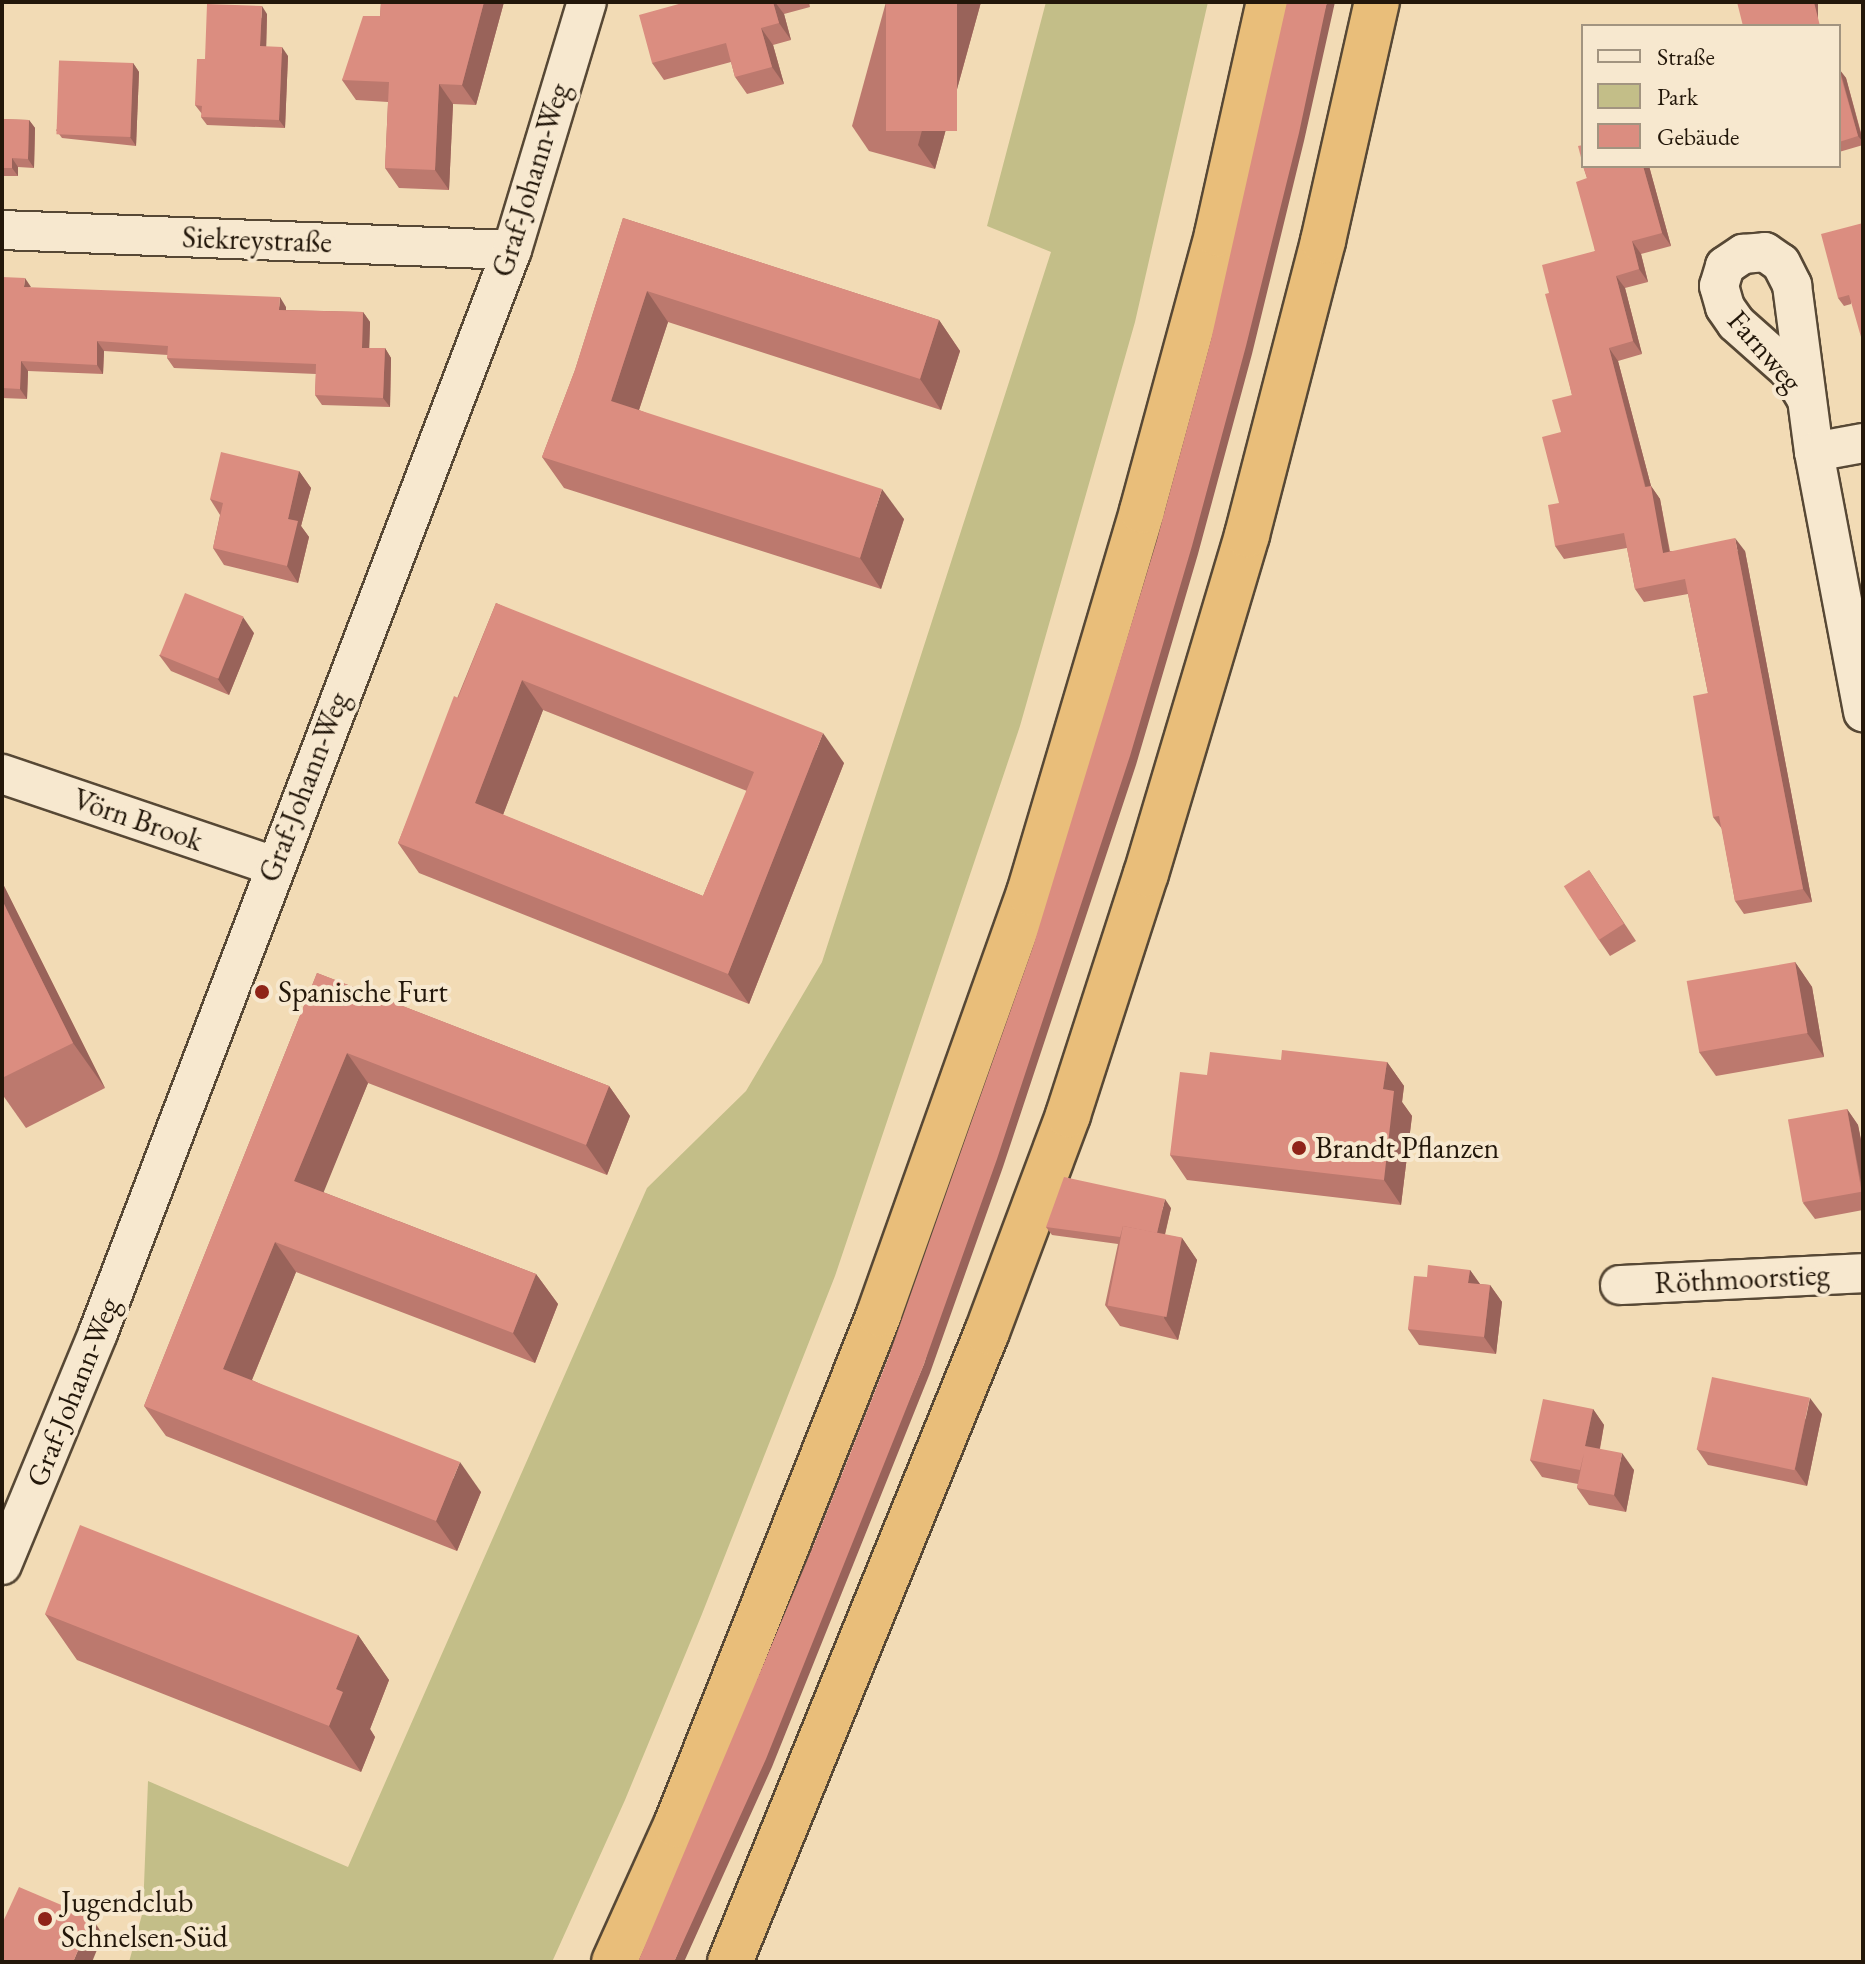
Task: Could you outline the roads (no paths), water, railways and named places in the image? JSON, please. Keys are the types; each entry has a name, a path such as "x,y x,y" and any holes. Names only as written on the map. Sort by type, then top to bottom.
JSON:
{"highway":[{"path":"614,1962 676,1825 879,1314 1029,893 1142,511 1209,265 1269,2"},
{"path":"730,1962 987,1332 1068,1115 1146,874 1247,535 1323,241 1377,2"}],"street":[{"name":"Graf-Johann-Weg","path":"2,1565 98,1333 512,250 587,2"},
{"name":"Siekreystraße","path":"2,230 512,250"},
{"name":"Farnweg","path":"1806,398 1863,712"},
{"path":"1814,452 1863,443"},
{"name":"Vörn Brook","path":"2,774 274,866"},
{"name":"Röthmoorstieg","path":"1620,1285 1863,1273"}],"place":[{"name":"Spanische Furt","path":"262,992"},
{"name":"Brandt Pflanzen","path":"1299,1148"},
{"name":"Jugendclub Schnelsen-Süd","path":"45,1919"}]}
